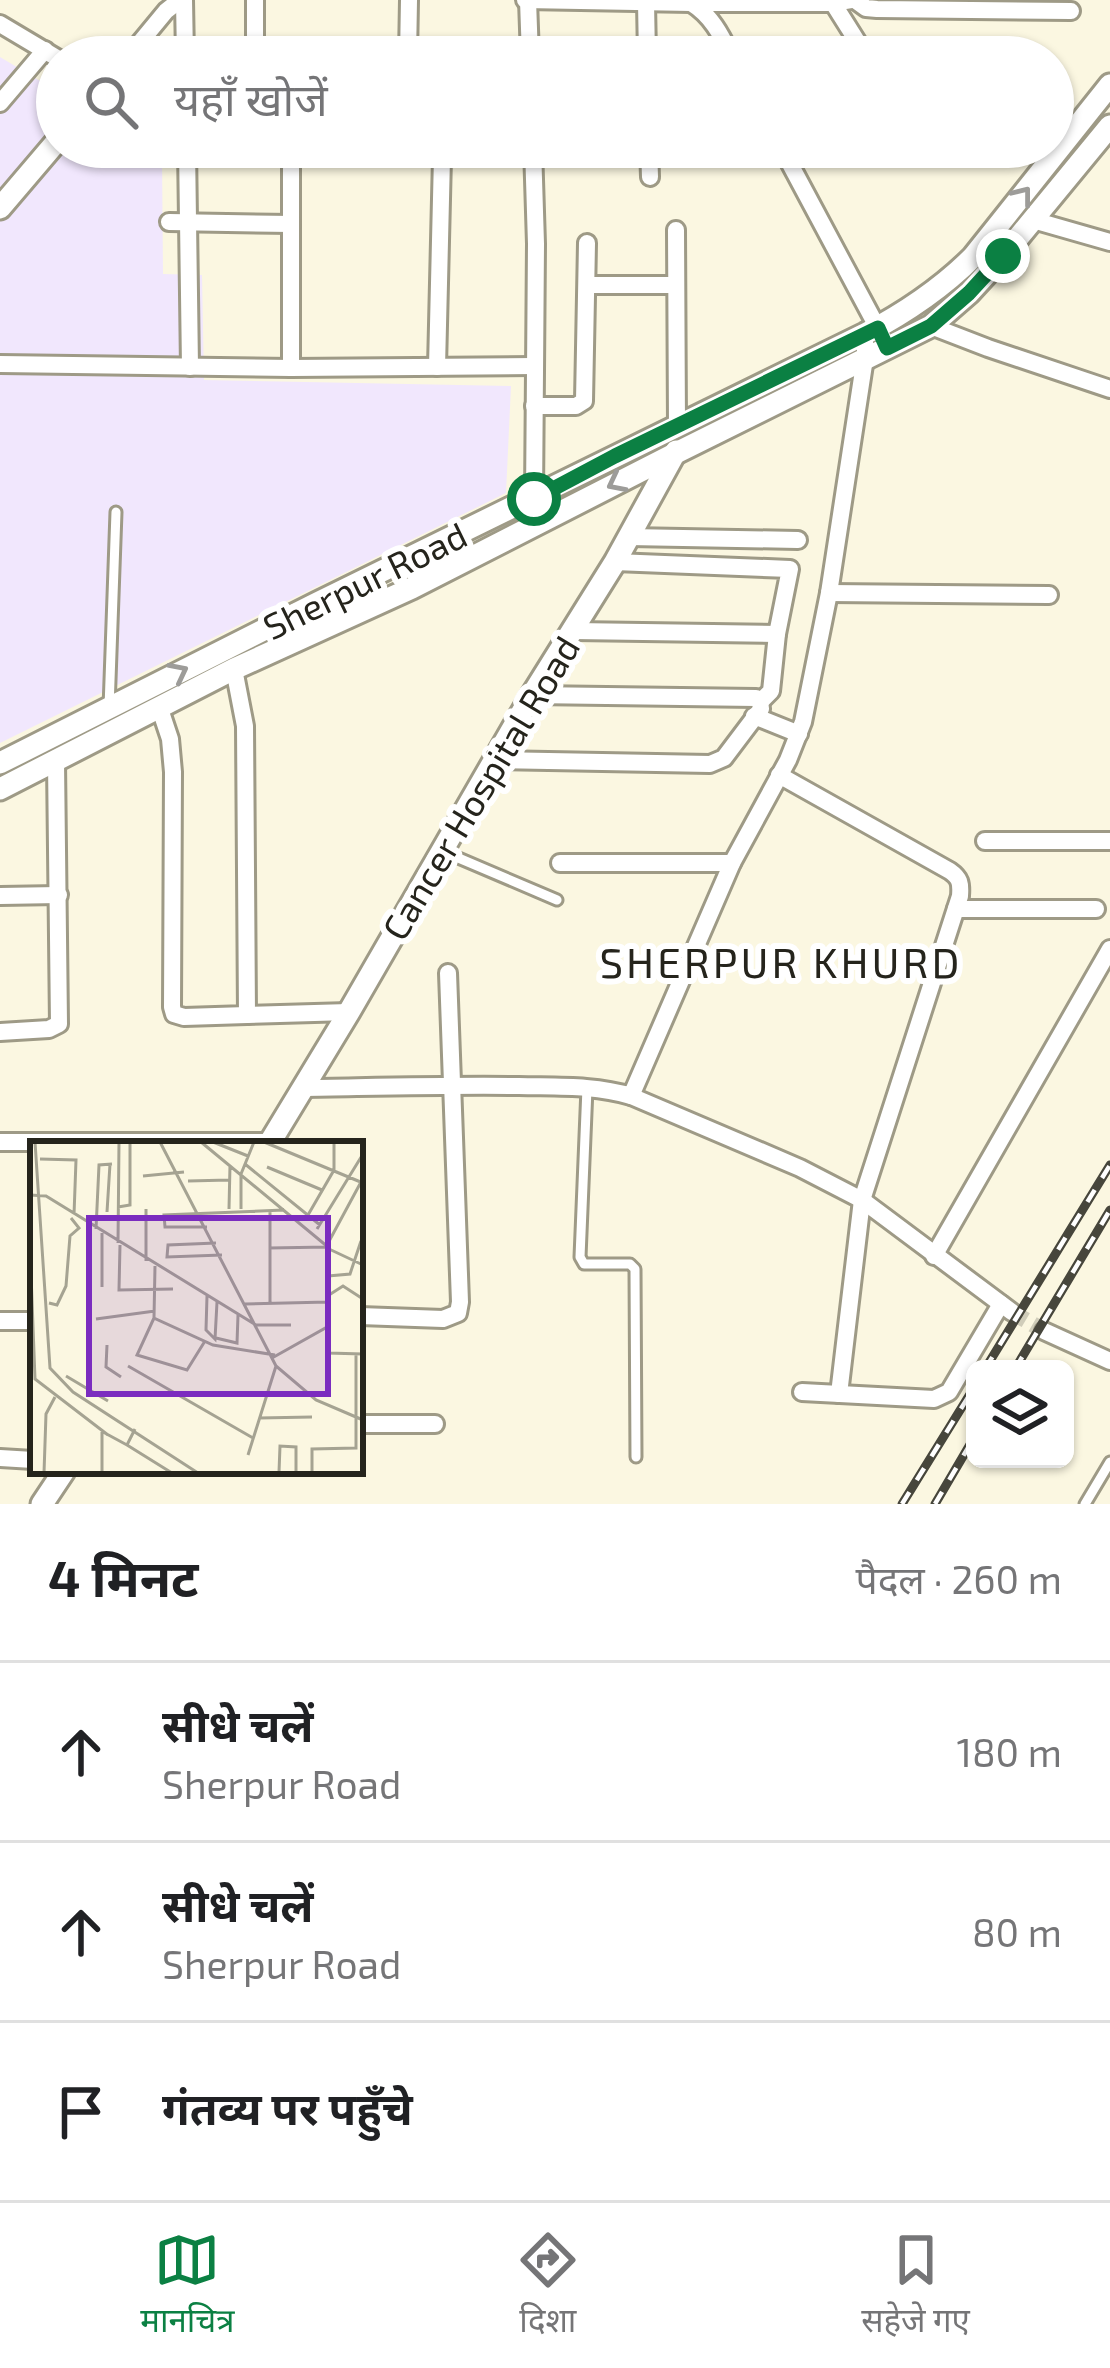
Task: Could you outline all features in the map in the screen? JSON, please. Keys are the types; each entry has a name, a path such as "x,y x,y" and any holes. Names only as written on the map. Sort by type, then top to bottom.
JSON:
{"street":[{"path":"255,0 255,36"},
{"path":"408,36 409,0"},
{"path":"529,36 527,0 846,1 877,9 1026,5 1071,11"},
{"path":"147,36 178,1"},
{"path":"178,1 182,36"},
{"path":"846,1 859,36"},
{"path":"646,2 647,36"},
{"path":"691,3 703,10 721,36"},
{"path":"0,24 36,45"},
{"path":"0,103 36,68"},
{"name":"Sherpur Road","path":"1074,130 1110,85"},
{"name":"Sherpur Road","path":"877,336 931,326 969,293 1110,126"},
{"path":"0,208 36,166"},
{"path":"184,168 178,222 190,367"},
{"path":"290,168 290,368"},
{"path":"437,367 442,168"},
{"path":"534,168 534,499 543,521"},
{"path":"650,168 650,177"},
{"path":"792,168 877,336"},
{"name":"Sherpur Road","path":"0,763 677,426 877,336 973,257 1044,168"},
{"path":"1033,220 1110,242"},
{"path":"178,222 290,224"},
{"path":"676,230 677,426"},
{"path":"534,406 576,406 584,401 587,243"},
{"path":"587,285 676,285"},
{"path":"931,326 1110,389"},
{"name":"Sherpur Road","path":"0,789 234,669 412,588 865,358 877,336"},
{"path":"631,1096 732,863 799,734 829,593 865,358"},
{"path":"0,364 534,366"},
{"name":"Cancer Hospital Road","path":"271,1141 615,562 676,452 677,426"},
{"path":"629,537 798,540"},
{"path":"494,760 710,764 724,758 771,691 790,569 615,562"},
{"path":"829,593 1049,596"},
{"path":"574,631 777,634"},
{"path":"234,669 245,726 247,1015"},
{"path":"532,695 756,698 757,709"},
{"path":"159,706 170,739 173,772 174,1013 184,1017 349,1012"},
{"path":"757,709 799,734"},
{"path":"0,1032 50,1029 59,1024 56,762"},
{"path":"779,775 958,877 961,885 862,1200 839,1394"},
{"path":"985,841 1110,841"},
{"path":"560,862 732,863"},
{"path":"0,896 58,895"},
{"path":"956,909 1096,909"},
{"path":"934,1256 1110,949"},
{"path":"363,1316 443,1319 458,1313 448,973"},
{"path":"303,1088 606,1088 800,1168 862,1200 1007,1308 943,1396 802,1392"},
{"path":"0,1142 30,1142"},
{"path":"1044,1331 1110,1360"},
{"path":"363,1424 435,1424"},
{"path":"0,1458 30,1460"},
{"path":"42,1504 62,1474"}],"lane":[{"path":"109,708 116,512"},
{"path":"442,851 557,900"},
{"path":"587,1088 580,1257 593,1266 630,1264 635,1268 637,1457"},
{"path":"1084,1504 1110,1462"}],"shaded area":[{"path":"0,57 36,78 36,168 162,168 163,274 202,275 204,380 511,386 506,493 0,743"}],"tunnel":[{"path":"1012,1312 1044,1331"}],"railway":[{"path":"991,1360 1110,1165"},
{"path":"1020,1360 1110,1210"},
{"path":"902,1504 966,1401"},
{"path":"935,1504 966,1451"}],"district":[{"name":"SHERPUR KHURD","path":"781,963"}],"route":[{"path":"534,499 878,328 887,348 931,326 1003,256"}]}
